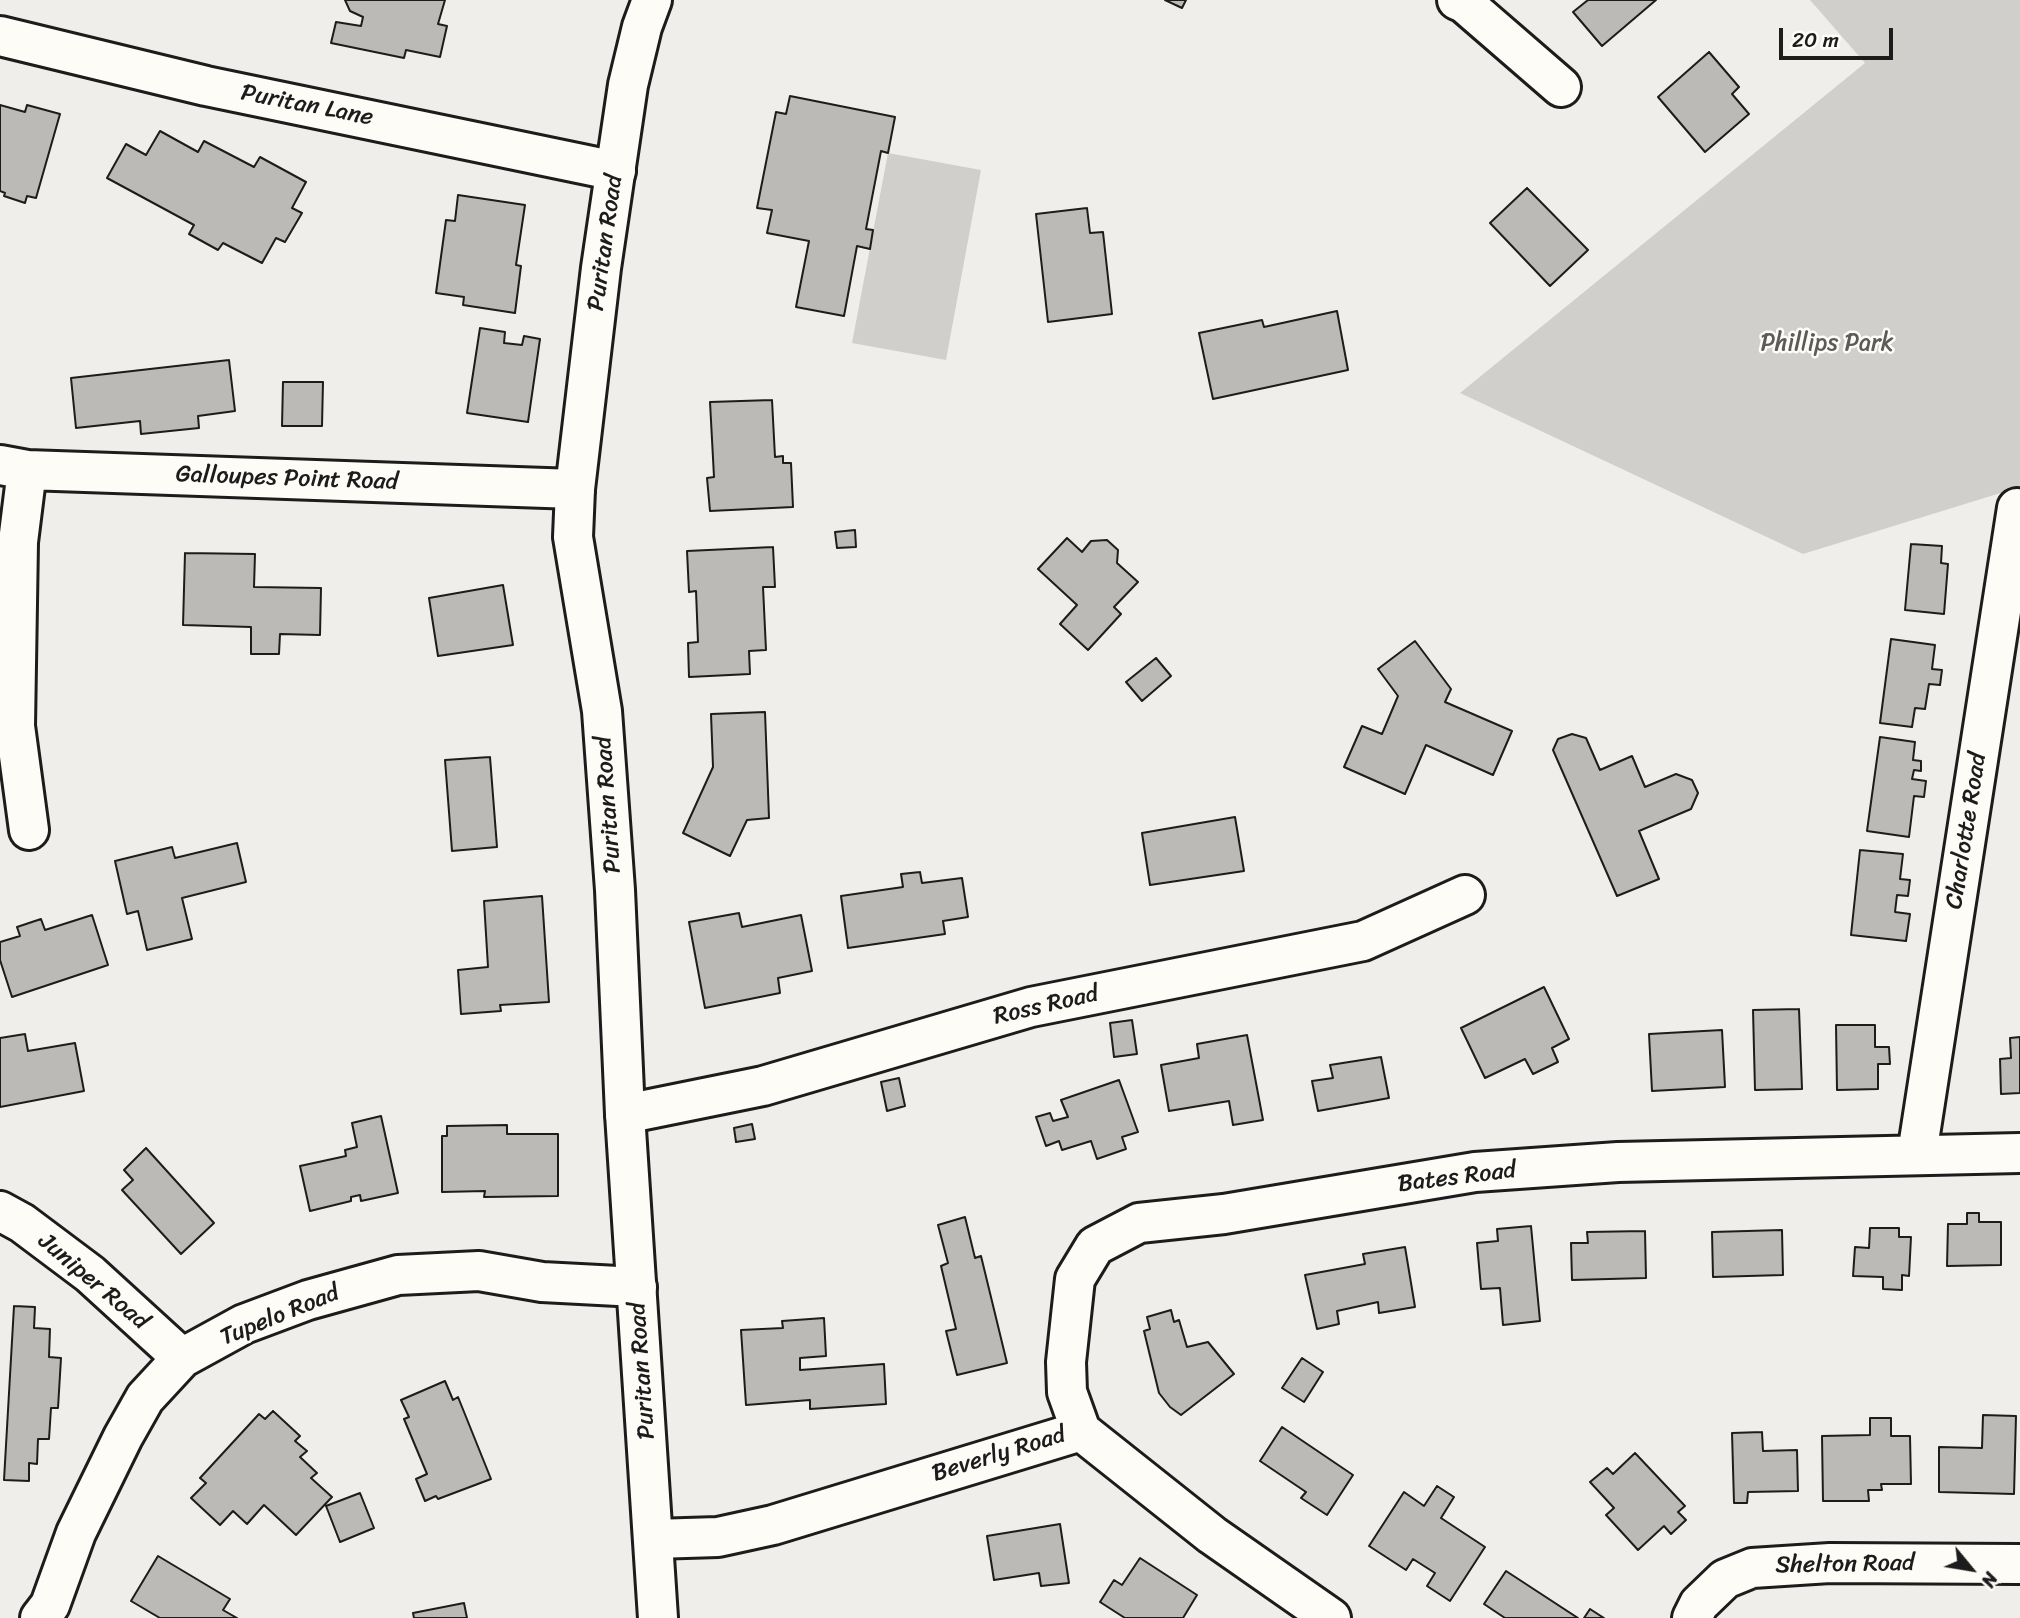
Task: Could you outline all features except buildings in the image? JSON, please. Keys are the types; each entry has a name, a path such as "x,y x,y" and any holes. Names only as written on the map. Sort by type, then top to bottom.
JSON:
{"street":[{"name":"Puritan Road","path":"652,0 642,27 628,85 601,268 575,489 575,548 602,711 617,918 625,1114 658,1618"},
{"path":"1457,0 1464,3 1561,87"},
{"name":"Puritan Lane","path":"0,36 206,86 616,171"},
{"path":"13,467 18,542 15,726 29,830"},
{"name":"Galloupes Point Road","path":"13,467 575,489"},
{"name":"Charlotte Road","path":"1917,1154 2017,508"},
{"name":"Ross Road","path":"625,1114 763,1086 1031,1007 1363,941 1465,895"},
{"name":"Bates Road","path":"1080,1431 1066,1392 1066,1362 1075,1279 1095,1246 1139,1223 1224,1214 1475,1172 1618,1162 2020,1153"},
{"name":"Juniper Road","path":"0,1211 22,1223 90,1274 182,1358"},
{"name":"Tupelo Road","path":"40,1618 50,1605 76,1533 123,1437 145,1398 182,1358 244,1324 308,1300 398,1275 479,1272 542,1282 637,1287"},
{"name":"Beverly Road","path":"654,1539 718,1538 773,1525 1080,1431 1212,1535 1331,1618"},
{"name":"Shelton Road","path":"1692,1618 1699,1604 1724,1579 1752,1568 1830,1563 2020,1564"}],"green space":[{"name":"Phillips Park","path":"1810,0 2020,0 2020,487 1803,554 1460,393 1865,63"},
{"path":"888,153 981,170 946,360 852,343"}]}
